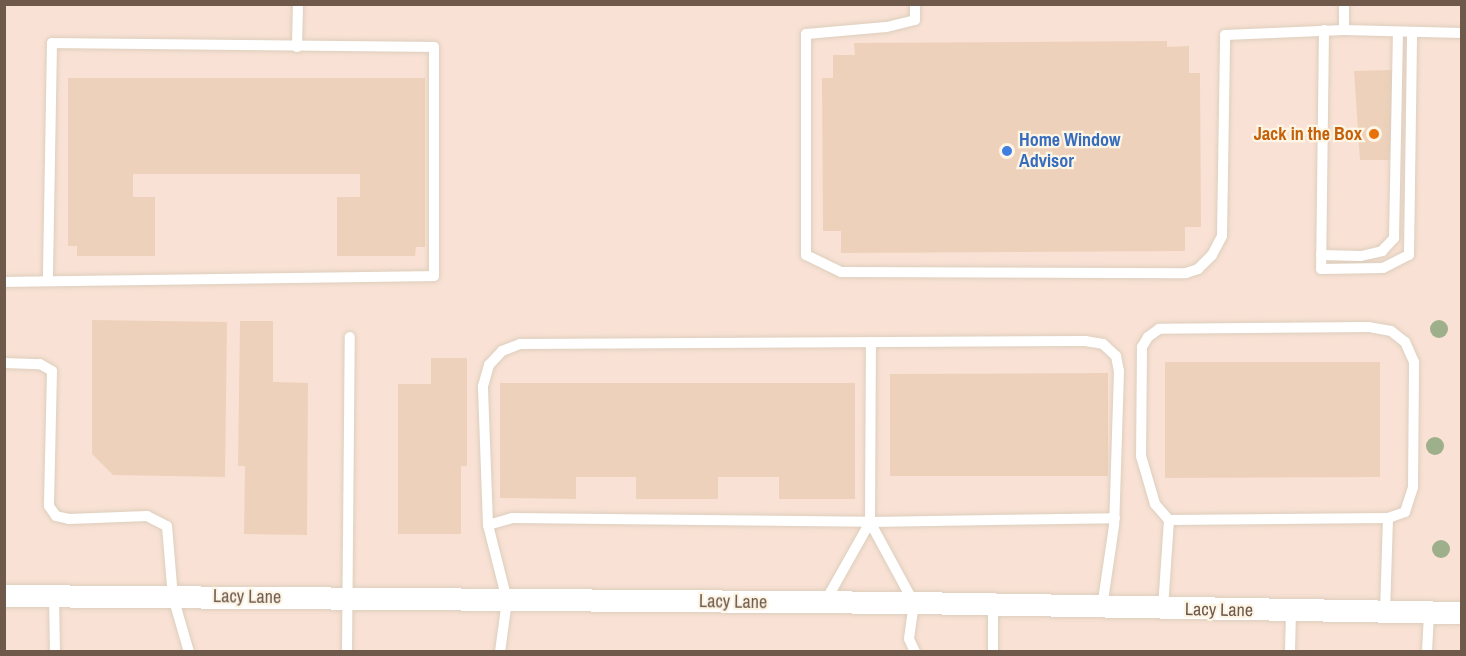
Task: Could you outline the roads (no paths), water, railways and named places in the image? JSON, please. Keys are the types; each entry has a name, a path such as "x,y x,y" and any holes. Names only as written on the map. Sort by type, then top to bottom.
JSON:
{"street":[{"name":"Lacy Lane","path":"4,596 914,603 1461,613"}],"lane":[{"path":"297,47 298,4"},
{"path":"915,4 915,20 886,27 806,34 806,255 841,272 1186,273 1198,269 1212,255 1222,236 1226,35 1324,30 1461,33"},
{"path":"1344,4 1344,30"},
{"path":"1324,30 1321,269 1383,268 1408,255 1412,32"},
{"path":"1322,255 1361,256 1382,250 1394,238 1398,32"},
{"path":"4,282 434,276 434,47 52,43 48,280"},
{"path":"1162,609 1169,520 1155,504 1141,456 1142,347 1148,337 1159,329 1369,327 1391,331 1405,342 1414,362 1413,487 1405,512 1388,518 1169,520"},
{"path":"346,651 350,337"},
{"path":"825,603 870,522 871,342"},
{"path":"500,651 507,600 488,525 483,386 489,365 502,351 520,344 871,342 1103,344 1116,356 1119,371 1115,518 1102,607"},
{"path":"4,363 40,364 52,371 49,506 56,516 69,519 147,516 161,520 170,537 173,597 189,651"},
{"path":"488,525 512,518 870,522 1115,518"},
{"path":"1385,613 1388,518"},
{"path":"870,522 914,603 909,639 915,651"},
{"path":"54,596 55,651"},
{"path":"993,605 993,651"},
{"path":"1290,651 1291,611"},
{"path":"1427,651 1429,613"}],"place":[{"name":"Jack in the Box","path":"1374,134"},
{"name":"Home Window Advisor","path":"1007,151"}]}
